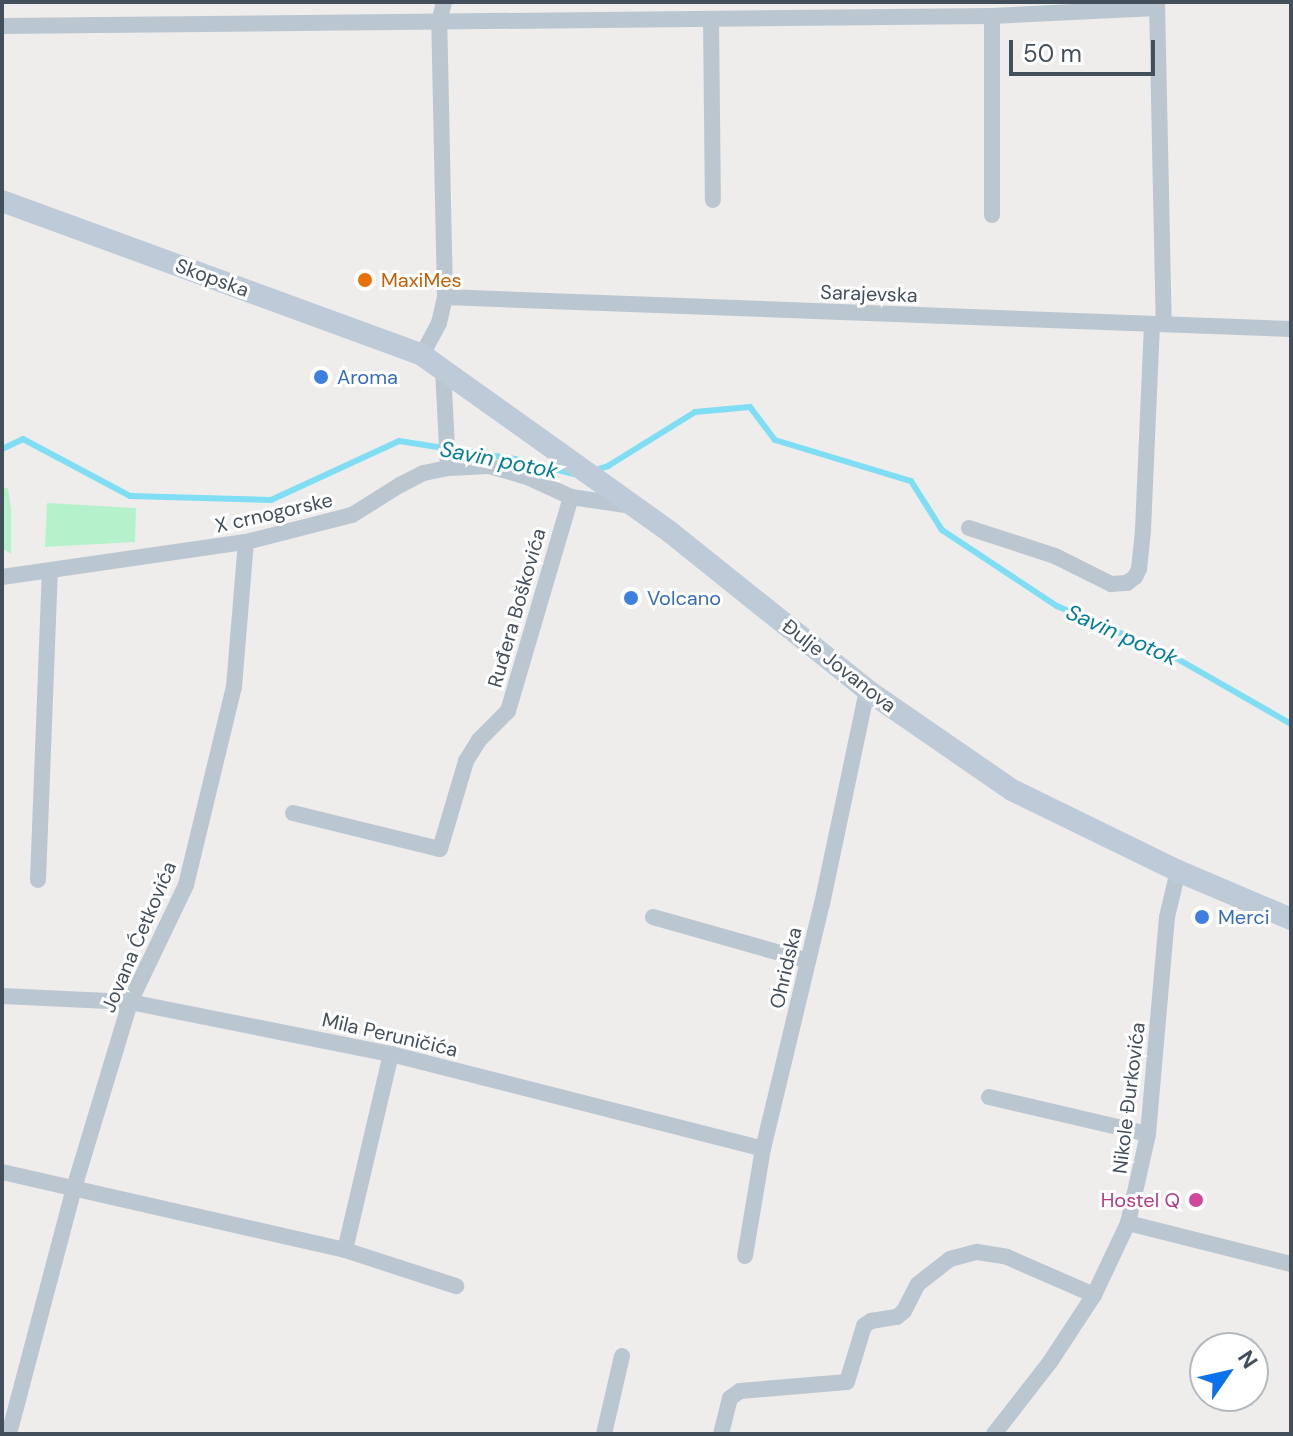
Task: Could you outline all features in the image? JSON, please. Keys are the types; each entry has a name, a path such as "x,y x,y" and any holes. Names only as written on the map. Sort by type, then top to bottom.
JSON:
{"street":[{"path":"422,355 439,323 445,297 439,22 444,2"},
{"path":"2,26 992,16 1157,5 1158,324 1139,569 1127,583 1111,584 1055,556 969,528"},
{"path":"992,16 992,215"},
{"path":"711,19 713,200"},
{"name":"Skopska","path":"2,201 422,355"},
{"name":"Sarajevska","path":"445,297 1291,329"},
{"name":"Đulje Jovanova","path":"422,355 633,506 941,745 1012,790 1178,871 1291,919"},
{"path":"443,369 447,462"},
{"name":"X crnogorske","path":"2,577 246,542 352,515 400,485 447,462 489,466 525,476 571,497 633,506"},
{"name":"Ruđera Boškovića","path":"293,813 440,849 466,761 479,740 508,711 571,497"},
{"name":"Jovana Ćetkovića","path":"9,1434 74,1188 130,1002 186,885 234,687 246,542"},
{"path":"38,880 50,572"},
{"name":"Ohridska","path":"745,1256 763,1149 867,690"},
{"name":"Nikole Đurkovića","path":"994,1434 1050,1362 1094,1295 1128,1223 1148,1134 1167,917 1178,871"},
{"path":"653,917 808,961"},
{"name":"Mila Peruničića","path":"2,996 130,1002 391,1054 763,1149"},
{"path":"345,1250 391,1054"},
{"path":"989,1097 1148,1134"},
{"path":"2,1172 345,1250 456,1286"},
{"path":"1128,1223 1291,1264"},
{"path":"721,1434 730,1398 740,1391 847,1382 864,1326 871,1321 897,1317 904,1311 918,1284 950,1259 977,1252 1007,1257 1094,1295"},
{"path":"604,1434 622,1356"}],"green space":[{"path":"2,486 8,489 11,509 11,554 2,548"},
{"path":"47,503 136,508 135,542 45,547"}],"waterway":[{"name":"Savin potok","path":"592,471 608,466 695,412 750,407 775,440 911,481 942,530 1057,606 1169,654 1291,724"},
{"name":"Savin potok","path":"2,449 23,439 130,496 271,500 399,441 515,459 574,474"}],"place":[{"name":"MaxiMes","path":"365,280"},
{"name":"Aroma","path":"321,377"},
{"name":"Volcano","path":"631,598"},
{"name":"Merci","path":"1202,917"},
{"name":"Hostel Q","path":"1196,1200"}]}
